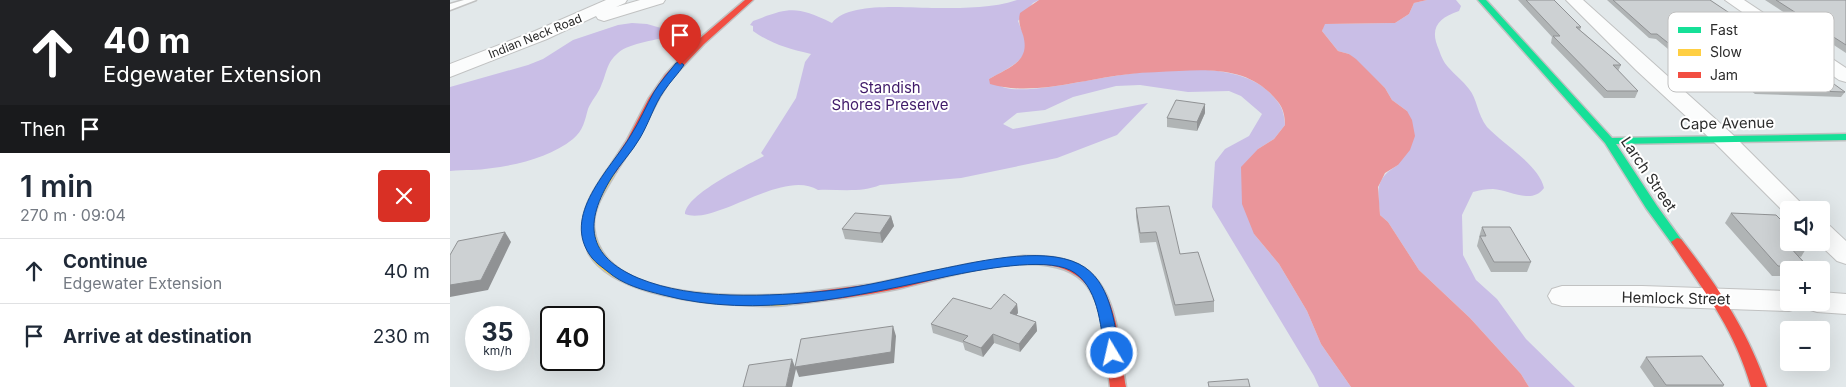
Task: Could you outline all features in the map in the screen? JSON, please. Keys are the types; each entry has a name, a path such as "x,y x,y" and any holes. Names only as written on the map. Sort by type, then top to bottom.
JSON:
{"street":[{"name":"Indian Neck Road","path":"450,71 539,36 619,0"},
{"path":"539,36 657,0"},
{"path":"749,0 702,42 669,78 659,91 636,137 602,184 592,206 588,230 590,245 597,256 620,275 644,286 674,294 708,299 767,301 837,295 987,264 1039,261 1058,262 1074,267 1092,283 1099,293 1106,316 1118,387"},
{"name":"Larch Street","path":"1482,0 1609,141 1652,208 1719,298 1752,361 1759,387"},
{"path":"1574,0 1668,88"},
{"path":"1733,0 1751,12"},
{"path":"1834,68 1846,76"},
{"path":"1672,92 1724,138 1787,201"},
{"name":"Cape Avenue","path":"1609,141 1846,137"},
{"path":"1830,240 1846,255"},
{"name":"Hemlock Street","path":"1562,296 1780,301"},
{"path":"1830,303 1846,304"}],"lane":[{"path":"450,7 472,0"}],"green space":[{"name":"Standish Shores Preserve","path":"1017,0 1039,0 1033,3 1018,21 1026,45 1023,56 1013,65 989,79 1004,87 1013,89 1040,88 1120,75 1176,70 1203,70 1229,73 1251,80 1269,92 1276,100 1284,115 1285,125 1274,139 1258,149 1254,234 1279,264 1307,311 1321,344 1351,387 1319,387 1212,207 1215,162 1225,149 1249,136 1262,114 1241,96 1229,91 1188,92 1140,85 1116,86 1073,97 1045,110 1017,113 1003,124 1013,129 1148,103 1117,135 1057,158 961,178 880,185 858,190 818,190 803,185 787,186 768,191 714,212 698,216 685,214 688,206 706,189 731,173 764,156 761,153 796,98 805,62 811,54 780,46 760,36 753,31 753,26 750,25 753,21 776,13 793,10 810,14 832,23 840,16 867,8 970,8 999,5"},
{"path":"1427,0 1456,0 1461,6 1459,11 1441,21 1435,30 1436,42 1442,57 1472,93 1487,127 1528,163 1541,179 1544,188 1539,193 1527,196 1493,189 1473,192 1462,215 1463,255 1476,280 1497,299 1526,339 1575,387 1529,387 1521,374 1470,318 1419,270 1388,222 1380,215 1379,186 1385,175 1398,165 1407,111 1392,100 1385,88 1349,54 1338,51 1322,31 1324,24 1395,23 1409,14 1414,3"},
{"path":"632,23 647,24 675,32 675,34 630,46 614,57 609,64 600,89 589,106 581,129 573,139 551,152 525,162 485,169 450,171 450,87 528,65 543,59 573,40 618,25"}],"shaded area":[{"path":"1039,0 1427,0 1414,3 1409,14 1395,23 1325,24 1322,31 1338,51 1349,54 1356,59 1385,88 1392,100 1407,111 1412,120 1415,136 1410,150 1398,165 1385,173 1378,187 1380,215 1388,222 1419,270 1470,318 1521,374 1529,387 1351,387 1321,344 1307,311 1279,264 1254,234 1242,204 1241,167 1258,149 1274,139 1285,125 1283,110 1276,100 1260,84 1238,75 1215,71 1191,70 1136,73 1042,88 1007,87 990,84 989,79 1011,67 1021,58 1025,44 1019,19 1020,13"}],"building":[{"path":"1526,0 1554,0 1581,27 1576,27 1621,65 1613,65 1638,91 1607,91 1553,36 1560,36"},
{"path":"1613,0 1710,0 1728,12 1668,12 1668,43 1657,34 1651,34"},
{"path":"1776,0 1846,0 1846,45 1834,37 1834,12 1795,12"},
{"path":"1834,84 1845,92 1834,92"},
{"path":"1176,100 1205,104 1197,122 1167,118"},
{"path":"1169,206 1180,254 1198,252 1214,301 1175,305 1156,232 1140,233 1136,208"},
{"path":"855,213 891,216 880,233 842,229"},
{"path":"1731,213 1776,215 1780,219 1780,251 1794,251 1803,261 1780,261 1780,266"},
{"path":"1482,227 1510,227 1531,262 1494,262 1480,236 1486,236"},
{"path":"505,232 481,280 450,285 450,255 458,241"},
{"path":"1004,294 1017,304 1010,313 1036,322 1019,344 993,334 981,348 963,341 968,336 931,324 953,298 991,309"},
{"path":"893,326 891,352 795,367 801,339"},
{"path":"1702,356 1724,385 1666,385 1646,357"},
{"path":"792,359 786,387 743,387 749,365"},
{"path":"1248,379 1250,387 1209,387 1208,382"}],"traffic: fast":[{"path":"1482,0 1609,141 1652,208 1677,242"},
{"path":"1609,141 1846,137"}],"traffic: slow":[{"path":"611,172 593,205 588,228 595,253 613,271 640,284 672,293 741,300 795,299"}],"traffic: jam":[{"path":"611,172 632,140 654,98 668,77 701,42 749,0"},
{"path":"1677,242 1725,310 1745,347 1759,387"},
{"path":"795,299 873,289 996,263 1048,260 1069,265 1086,276 1095,286 1101,299 1110,328 1118,387"}],"route":[{"path":"680,65 659,91 636,137 606,177 590,214 588,230 590,245 597,256 620,275 644,286 674,294 708,299 767,301 837,295 987,264 1021,261 1058,262 1081,271 1099,293 1106,316 1112,353"}]}
